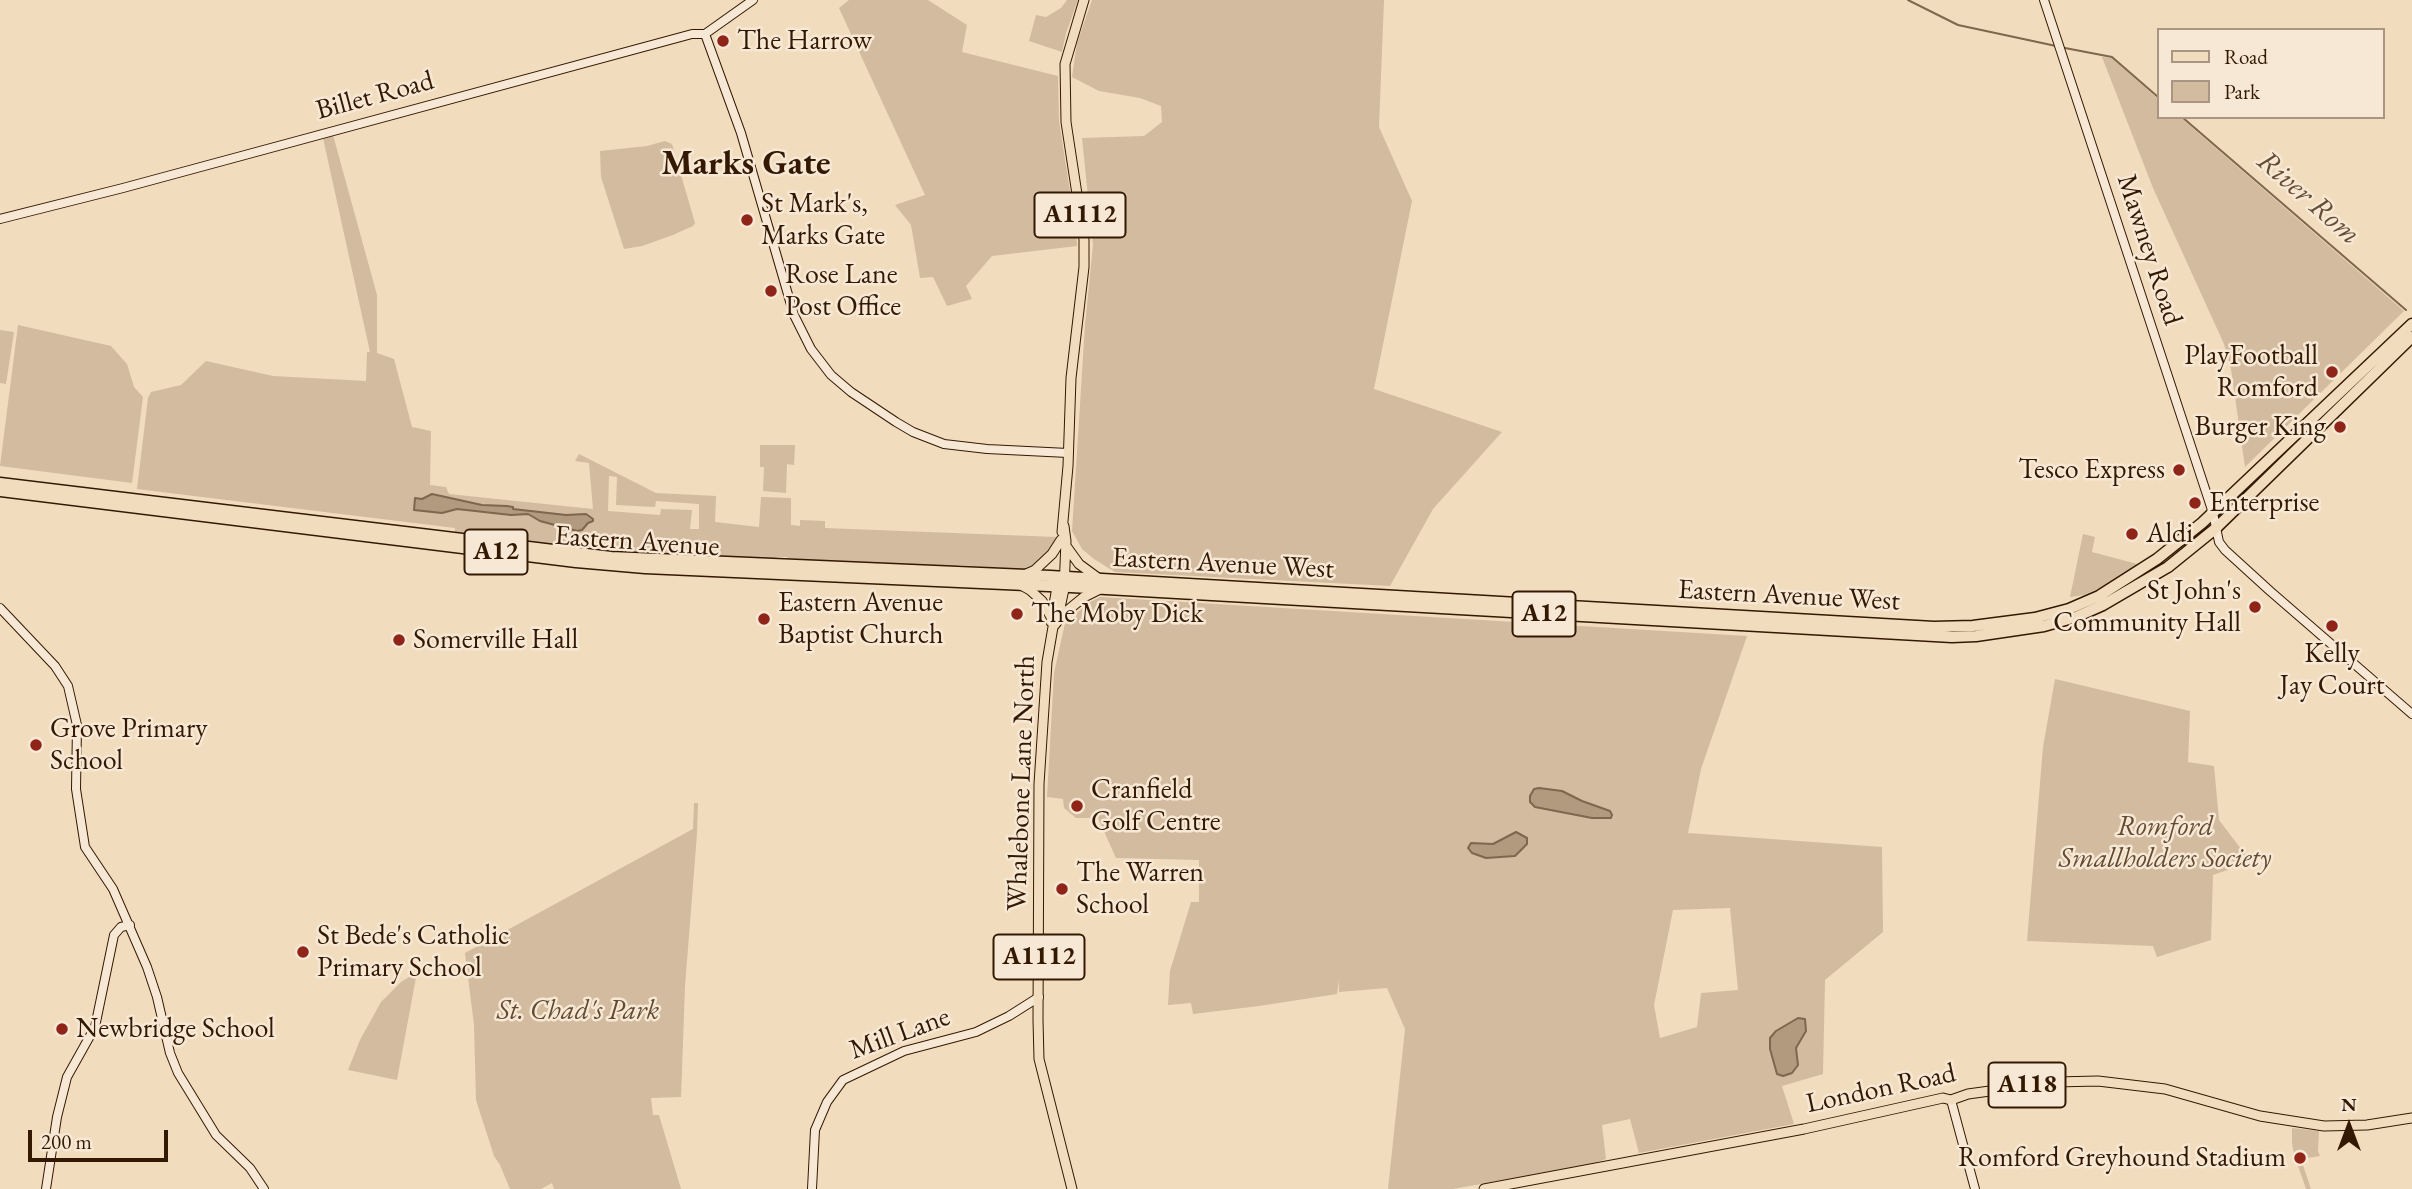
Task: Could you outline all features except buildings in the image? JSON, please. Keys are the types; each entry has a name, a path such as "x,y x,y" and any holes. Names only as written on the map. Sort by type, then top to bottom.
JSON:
{"highway":[{"name":"Eastern Avenue West","path":"1061,582 1934,627 1973,626 2035,618 2069,609 2099,596 2157,559 2213,513 2412,324"},
{"name":"Eastern Avenue West","path":"1105,584 1174,593 1952,637 2044,626 2076,617 2103,605 2168,567 2215,529 2412,337"},
{"name":"Eastern Avenue","path":"0,483 611,557 892,569 1018,580"},
{"path":"2213,513 2221,515 2254,486 2262,484"},
{"name":"Eastern Avenue","path":"0,491 576,562 771,575 1061,582"},
{"name":"A12","path":"892,569 917,574 1061,582 1174,593"}],"main road":[{"name":"Whalebone Lane North","path":"1072,1189 1039,1059 1039,784 1045,677 1061,582 1071,378 1084,267 1084,240 1066,122 1065,64 1084,0"},
{"name":"A1112","path":"1018,580 1038,567 1063,540"},
{"path":"1018,580 1042,601 1054,621 1105,584 1083,568 1063,540"},
{"name":"London Road","path":"1485,1189 1804,1129 1943,1098 1951,1100 1968,1094 2026,1085 2098,1081 2165,1089 2295,1123 2338,1126 2412,1118"}],"street":[{"name":"Billet Road","path":"0,219 692,34 705,34 754,0"},
{"name":"Mawney Road","path":"2044,0 2213,513 2215,529"},
{"path":"705,34 738,125 794,314 811,349 831,375 887,416 928,438 968,447 1068,453"},
{"path":"2215,529 2225,550 2412,714"},
{"path":"0,608 55,666 68,686 77,725 76,789 85,847 113,889 130,925 158,997 170,1053 178,1073 216,1135 250,1168 264,1189"},
{"path":"46,1189 57,1117 67,1077 95,1027 114,935 121,928 130,925"},
{"name":"Mill Lane","path":"812,1189 814,1130 827,1102 843,1080 904,1051 976,1032 1039,997"},
{"path":"1951,1100 1975,1189"}],"green space":[{"path":"849,0 928,0 967,25 962,52 1058,76 1059,121 1077,246 992,256 966,286 972,299 947,306 933,277 920,278 911,225 895,205 925,195 839,8"},
{"path":"1067,0 1078,0 1062,52 1029,41 1036,15 1046,17 1061,8"},
{"path":"1092,0 1384,0 1379,127 1412,201 1374,389 1502,432 1433,509 1390,586 1115,572 1082,549 1072,531 1085,325 1093,245 1082,138 1144,136 1162,122 1161,106 1140,98 1099,91 1072,77 1077,43"},
{"path":"2102,57 2112,58 2156,97 2156,119 2182,119 2404,311 2245,467 2231,369 2224,344 2153,188"},
{"path":"333,135 377,295 377,353 394,359 412,427 431,431 430,485 446,487 449,494 593,509 589,463 575,461 579,454 656,493 716,496 715,522 759,527 761,497 791,498 791,525 800,526 800,520 825,521 825,528 1056,537 1053,549 1037,566 1028,570 960,565 949,567 788,560 787,557 777,557 776,560 619,552 455,533 455,528 137,489 148,398 151,392 181,385 206,361 273,376 366,381 367,352 370,352 323,138","holes":["609,476 617,477 616,505 655,507 656,501 699,504 699,529 690,529 692,510 661,509 660,515 608,511"]},
{"path":"665,141 672,144 695,223 673,235 624,249 601,177 600,151 647,146"},
{"path":"18,325 111,346 127,364 134,387 143,397 132,483 0,466"},
{"path":"0,330 14,332 6,384 0,383"},
{"path":"760,445 795,445 794,465 787,464 786,493 763,491 764,467 760,467"},
{"path":"2083,534 2095,537 2092,552 2141,565 2102,587 2084,595 2070,597"},
{"path":"1100,597 1747,636 1701,769 1688,833 1882,847 1883,932 1825,980 1823,1074 1782,1086 1794,1124 1639,1153 1630,1119 1602,1125 1606,1159 1589,1165 1453,1189 1388,1189 1405,1029 1387,988 1339,992 1339,980 1337,994 1259,1006 1193,1014 1191,1003 1168,1005 1170,971 1191,902 1199,902 1199,860 1116,858 1098,818 1076,818 1064,808 1063,799 1047,797 1054,673 1065,623","holes":["1730,908 1738,990 1701,993 1697,1027 1660,1038 1654,1005 1673,910"]},
{"name":"Romford Smallholders Society","path":"2055,679 2190,711 2188,762 2214,766 2219,820 2251,862 2213,875 2211,940 2157,957 2153,946 2027,941 2043,747"},
{"name":"St. Chad's Park","path":"694,803 698,803 697,834 685,986 681,1097 651,1098 653,1115 659,1115 681,1189 554,1189 552,1183 541,1189 510,1189 494,1156 476,1100 474,1025 465,953 693,829"},
{"path":"417,972 397,1080 348,1070 360,1040 381,1002 401,982"},
{"name":"Romford Greyhound Stadium","path":"2292,1128 2319,1131 2320,1156 2301,1159 2311,1189 2306,1189 2294,1154"}],"shaded area":[{"path":"432,494 482,505 566,515 586,514 593,521 577,531 540,521 528,514 511,515 457,509 442,513 414,510 415,498 422,499"},
{"path":"1534,789 1562,791 1610,811 1611,818 1592,818 1535,807 1530,802 1530,796"},
{"path":"1516,832 1527,838 1527,844 1515,856 1486,858 1472,853 1468,848 1471,843 1493,844"},
{"path":"1798,1018 1805,1019 1806,1031 1796,1048 1798,1065 1792,1073 1783,1076 1777,1074 1770,1038 1776,1031"}],"waterway":[{"name":"River Rom","path":"1908,0 1958,25 2056,46"},
{"name":"River Rom","path":"2065,48 2112,57 2156,95"},
{"name":"River Rom","path":"2184,119 2406,310"}],"place":[{"name":"The Harrow","path":"723,41"},
{"name":"St Mark's, Marks Gate","path":"747,220"},
{"name":"Rose Lane Post Office","path":"771,291"},
{"name":"PlayFootball Romford","path":"2332,372"},
{"name":"Burger King","path":"2340,427"},
{"name":"Tesco Express","path":"2179,470"},
{"name":"Enterprise","path":"2195,503"},
{"name":"Aldi","path":"2132,534"},
{"name":"St John's Community Hall","path":"2255,607"},
{"name":"The Moby Dick","path":"1017,614"},
{"name":"Eastern Avenue Baptist Church","path":"764,619"},
{"name":"Kelly Jay Court","path":"2332,626"},
{"name":"Somerville Hall","path":"399,640"},
{"name":"Grove Primary School","path":"36,745"},
{"name":"Cranfield Golf Centre","path":"1077,806"},
{"name":"The Warren School","path":"1062,889"},
{"name":"St Bede's Catholic Primary School","path":"303,952"},
{"name":"Newbridge School","path":"62,1029"},
{"name":"Romford Greyhound Stadium","path":"2300,1158"}],"district":[{"name":"Marks Gate","path":"746,164"}]}
